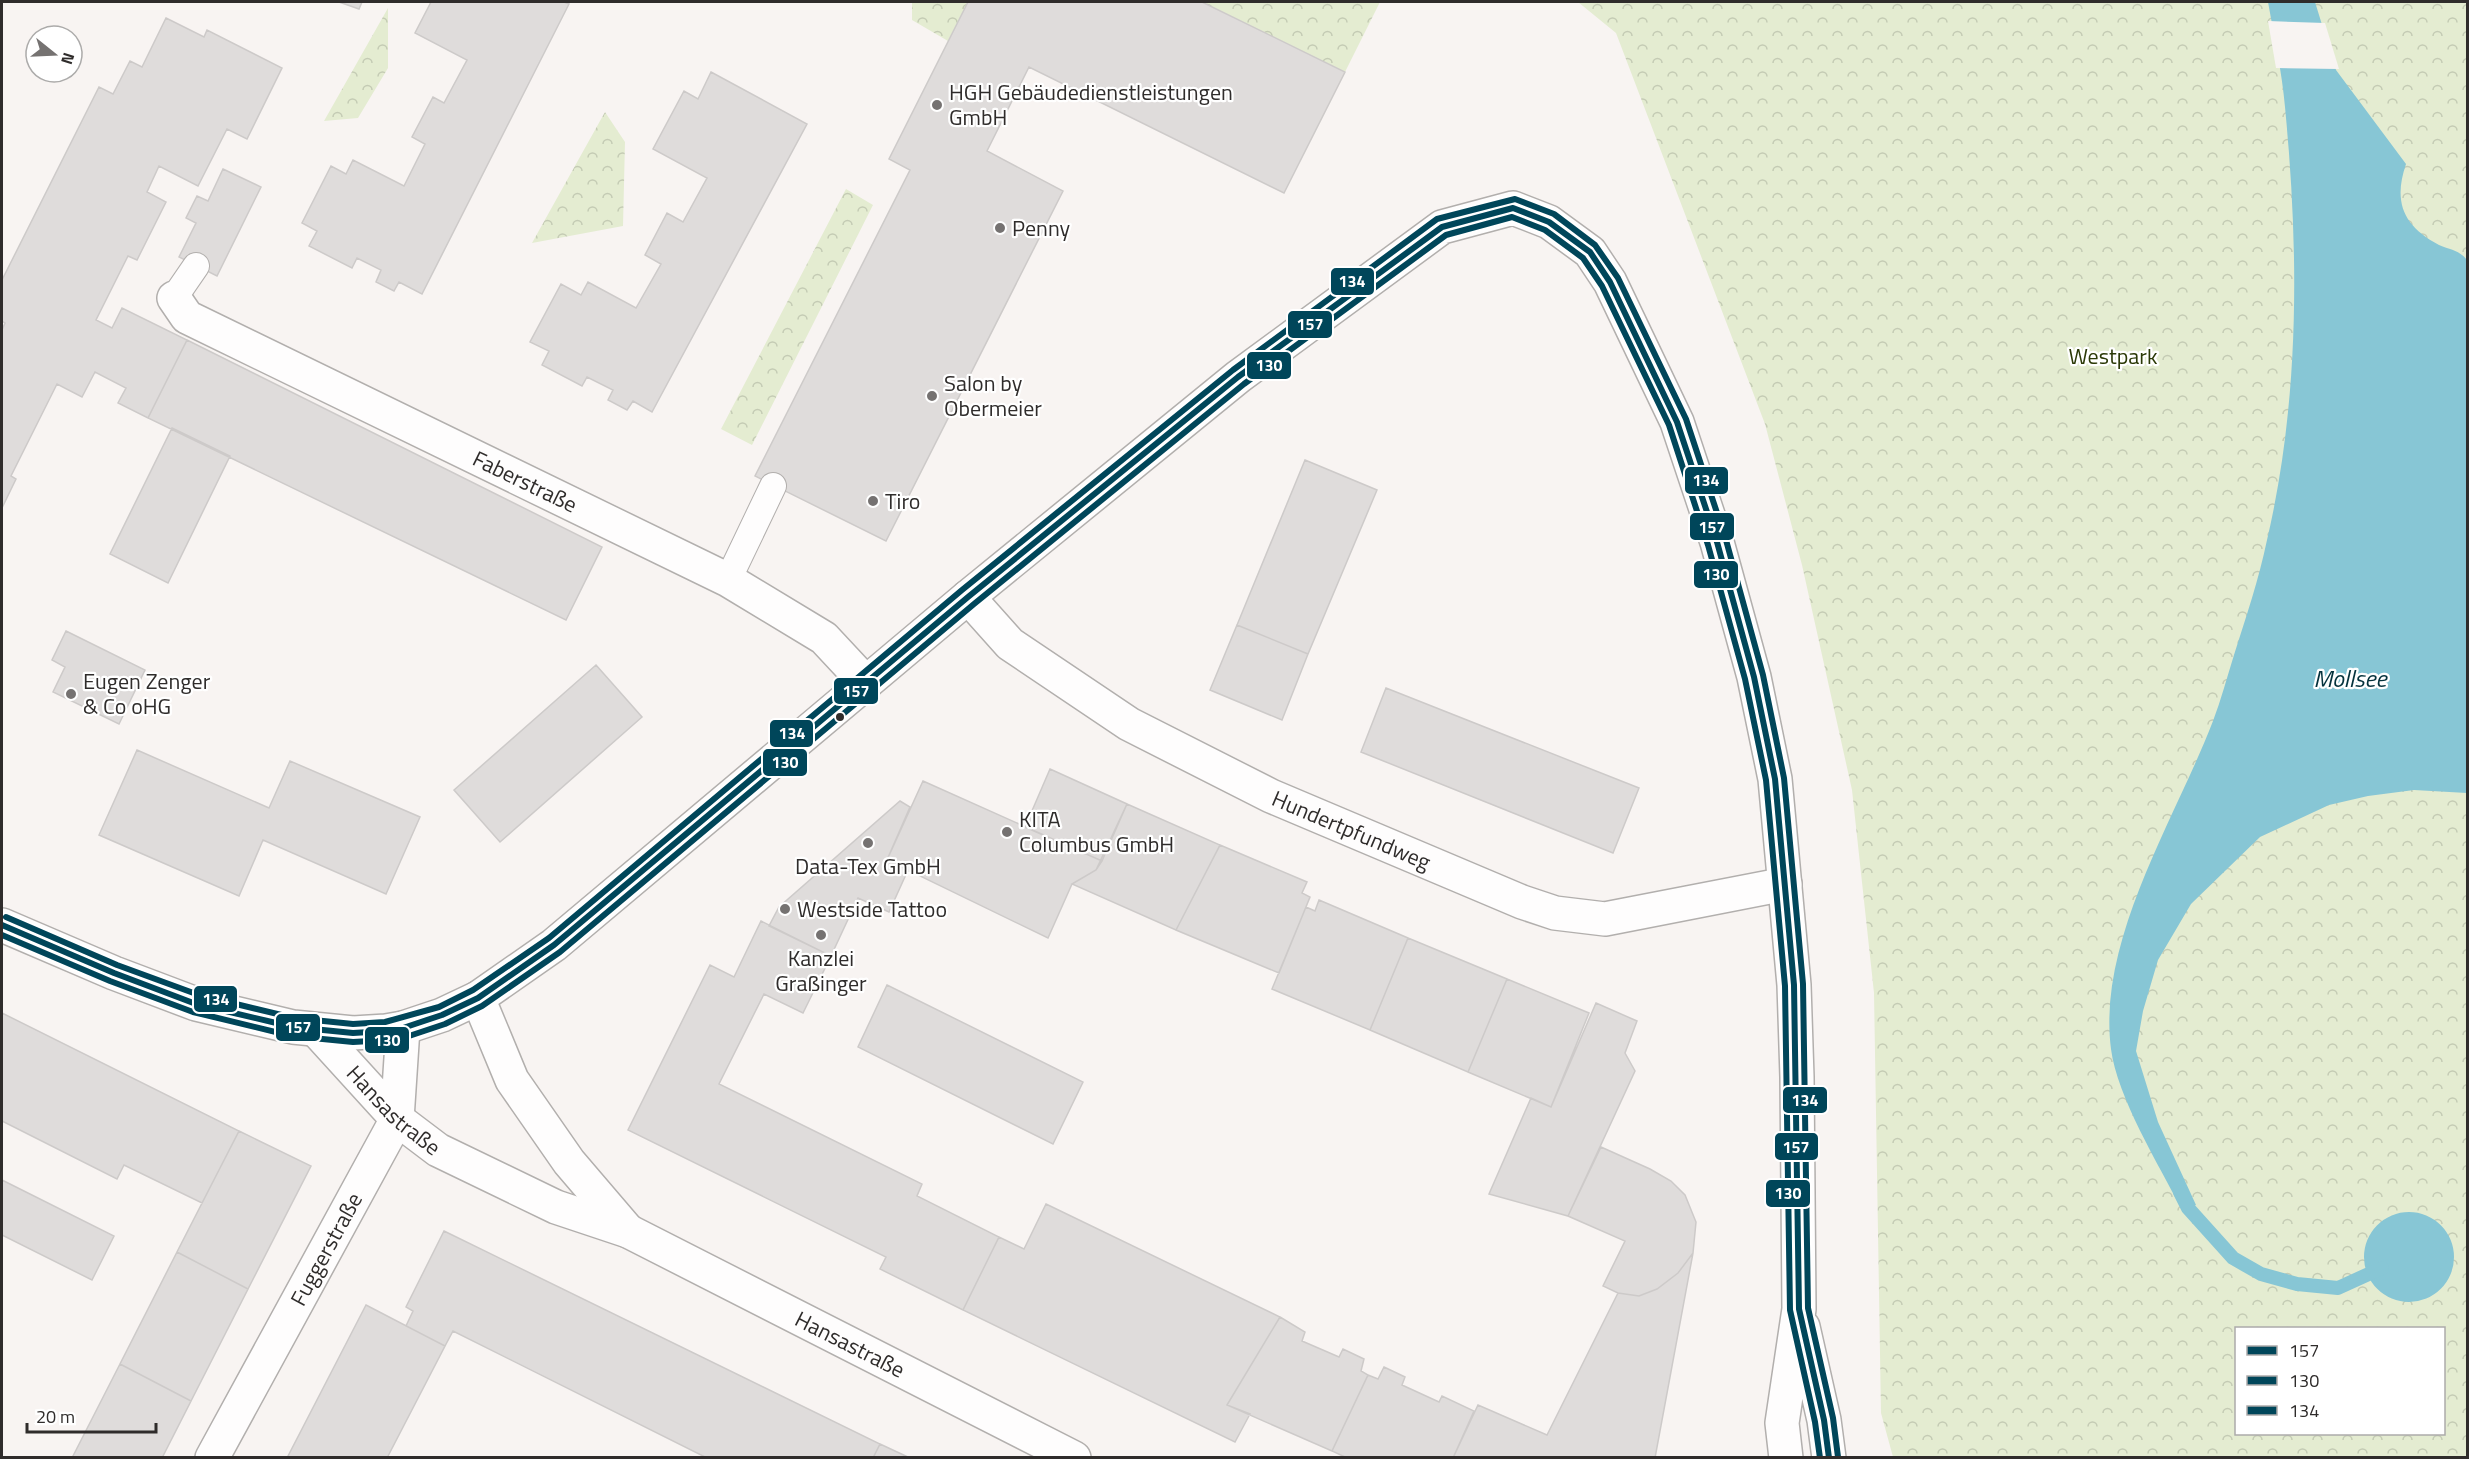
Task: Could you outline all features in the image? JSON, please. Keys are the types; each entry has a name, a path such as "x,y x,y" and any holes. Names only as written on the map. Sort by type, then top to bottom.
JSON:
{"street":[{"path":"2,925 114,973 196,1004 316,1030 353,1033 403,1028 442,1015 478,998 554,945 968,597 1238,377 1442,227 1513,208 1549,222 1590,252 1610,282 1677,422 1718,542 1754,677 1775,779 1794,985 1799,1308 1782,1423 1786,1458"},
{"name":"Faberstraße","path":"174,298 188,317 728,580 824,638 866,683"},
{"name":"Hundertpfundweg","path":"968,597 1010,644 1128,724 1271,796 1522,902 1556,913 1605,919 1785,884"},
{"name":"Hansastraße","path":"478,998 512,1080 569,1162 628,1231"},
{"name":"Fuggerstraße","path":"212,1458 397,1119 403,1028"},
{"name":"Hansastraße","path":"316,1030 397,1119 438,1150 556,1208 628,1231 1074,1458"},
{"path":"1799,1308 1824,1420 1829,1458"}],"lane":[{"path":"174,298 196,266"},
{"path":"728,580 773,486"}],"green space":[{"path":"912,2 968,2 948,41 912,20"},
{"path":"1202,2 1380,2 1345,72"},
{"name":"Westpark","path":"1578,2 2467,2 2467,1457 1893,1457 1881,1413 1874,993 1852,790 1802,565 1765,424 1616,33"},
{"path":"388,8 388,68 358,118 324,121"},
{"path":"605,112 625,142 623,226 532,243"},
{"path":"846,189 873,205 752,445 721,429"}],"water":[{"name":"Mollsee","path":"2268,2 2315,2 2336,70 2406,164 2402,178 2401,201 2409,221 2427,238 2458,252 2467,260 2467,793 2414,790 2368,796 2329,805 2260,837 2191,904 2158,960 2143,1011 2136,1051 2158,1122 2196,1205 2182,1210 2140,1131 2121,1088 2111,1049 2110,1008 2116,966 2127,923 2142,881 2219,705 2260,569 2278,487 2286,433 2294,325 2293,216 2285,107"},
{"path":"2409,1212 2426,1215 2441,1225 2451,1240 2454,1257 2451,1274 2441,1289 2426,1299 2409,1302 2392,1299 2377,1289 2367,1274 2364,1257 2367,1240 2377,1225 2392,1215"}],"pier":[{"path":"2268,21 2325,23 2339,69 2276,68"}],"building":[{"path":"339,2 362,2 359,9"},
{"path":"431,2 564,2 569,4 422,294 399,282 394,291 376,282 381,270 357,258 352,268 309,246 317,231 302,223 331,166 346,174 353,160 404,186 425,144 412,137 433,97 444,103 467,60 415,33"},
{"path":"968,2 1202,2 1345,72 1284,193 1029,67 987,151 1063,191 886,541 755,476 910,170 889,159"},
{"path":"166,18 204,37 207,30 282,68 247,139 227,129 198,186 159,166 147,192 166,202 137,260 128,256 96,320 112,328 122,308 187,340 148,418 118,403 126,388 95,372 82,397 57,384 11,476 16,479 2,508 2,330 5,323 2,321 2,280 99,87 113,94 130,61 142,67"},
{"path":"711,72 807,124 652,412 633,401 627,410 608,400 613,390 587,377 582,386 542,365 549,351 530,342 561,284 581,295 588,282 636,308 661,264 645,255 667,213 683,222 707,178 653,149 684,91 698,99"},
{"path":"223,169 261,187 217,276 179,257 196,223 186,218 197,196 208,201"},
{"path":"187,340 602,547 566,620 148,418"},
{"path":"172,428 230,456 168,583 110,554"},
{"path":"1305,460 1377,490 1308,654 1237,625"},
{"path":"1237,625 1308,654 1282,720 1210,690"},
{"path":"66,631 145,670 119,724 53,692 65,667 52,660"},
{"path":"596,665 642,717 500,842 454,790"},
{"path":"1386,688 1639,788 1613,853 1361,752"},
{"path":"137,750 269,808 290,761 420,817 386,894 263,840 239,896 99,835"},
{"path":"1050,769 1127,804 1102,861 1025,827"},
{"path":"923,781 1102,861 1096,870 1072,884 1048,938 887,860"},
{"path":"900,801 910,807 887,860 908,870 889,912 858,898 831,956 769,926 779,907"},
{"path":"1127,804 1220,845 1176,930 1072,884 1096,870"},
{"path":"1220,845 1307,882 1302,893 1310,897 1279,973 1176,930"},
{"path":"1319,900 1408,938 1370,1030 1272,989 1306,907 1315,911"},
{"path":"761,921 831,956 803,1013 764,994 719,1084 922,1184 917,1196 999,1237 963,1310 880,1269 886,1257 628,1130 710,965 734,977"},
{"path":"1408,938 1507,979 1468,1072 1370,1030"},
{"path":"1507,979 1589,1013 1551,1107 1468,1072"},
{"path":"887,985 1083,1082 1053,1144 858,1047"},
{"path":"1596,1003 1637,1021 1625,1053 1635,1071 1568,1216 1489,1194 1531,1098 1551,1107"},
{"path":"2,1013 239,1131 202,1203 124,1165 117,1179 2,1121"},
{"path":"239,1131 311,1166 248,1289 177,1252"},
{"path":"1601,1147 1671,1181 1685,1195 1696,1222 1693,1253 1678,1273 1657,1289 1639,1296 1618,1293 1603,1286 1625,1241 1568,1216"},
{"path":"2,1180 114,1236 92,1280 2,1235"},
{"path":"1046,1204 1280,1317 1227,1405 1250,1414 1235,1442 963,1310 999,1237 1024,1249"},
{"path":"444,1231 880,1444 873,1458 707,1458 453,1331 445,1346 406,1326 413,1311 406,1307"},
{"path":"177,1252 248,1289 191,1401 120,1364"},
{"path":"1693,1253 1655,1458 1453,1458 1478,1405 1547,1435 1618,1293 1639,1296 1657,1289 1678,1273"},
{"path":"366,1305 445,1346 387,1458 287,1458"},
{"path":"1280,1317 1305,1332 1302,1341 1339,1357 1343,1349 1364,1359 1361,1371 1368,1375 1332,1451 1227,1405"},
{"path":"120,1364 191,1401 162,1458 72,1458"},
{"path":"1384,1367 1405,1377 1402,1385 1439,1402 1442,1396 1474,1411 1453,1458 1347,1458 1332,1451 1368,1375 1378,1379"},
{"path":"880,1444 910,1458 873,1458"}],"waterway":[{"path":"2180,1192 2188,1208 2233,1258 2261,1274 2297,1284 2338,1288 2382,1268"}],"transit line":[{"name":"134","path":"6,917 117,965 199,995 294,1018 353,1024 385,1022 439,1007 473,990 549,938 962,590 1233,370 1437,219 1515,199 1554,214 1595,245 1618,278 1686,419 1726,540 1763,675 1784,778 1803,984 1808,1308 1833,1418 1838,1457"},
{"name":"157","path":"2,925 114,973 196,1004 293,1027 353,1033 386,1031 442,1015 478,998 554,945 968,597 1238,377 1442,227 1513,208 1549,222 1590,252 1610,282 1677,422 1717,542 1754,677 1775,779 1794,985 1799,1309 1824,1420 1829,1458"},
{"name":"130","path":"2,935 110,981 193,1012 292,1036 353,1042 388,1040 406,1037 445,1024 482,1006 560,952 974,604 1244,384 1446,235 1512,217 1545,230 1583,258 1602,286 1669,425 1708,545 1745,679 1766,780 1785,986 1790,1310 1815,1422 1820,1458"}],"place":[{"name":"HGH Gebäudedienstleistungen GmbH","path":"937,105"},
{"name":"Penny","path":"1000,228"},
{"name":"Salon by Obermeier","path":"932,396"},
{"name":"Tiro","path":"873,501"},
{"name":"Eugen Zenger & Co oHG","path":"71,694"},
{"name":"KITA Columbus GmbH","path":"1007,832"},
{"name":"Data-Tex GmbH","path":"868,843"},
{"name":"Westside Tattoo","path":"785,909"},
{"name":"Kanzlei Graßinger","path":"821,935"}]}
